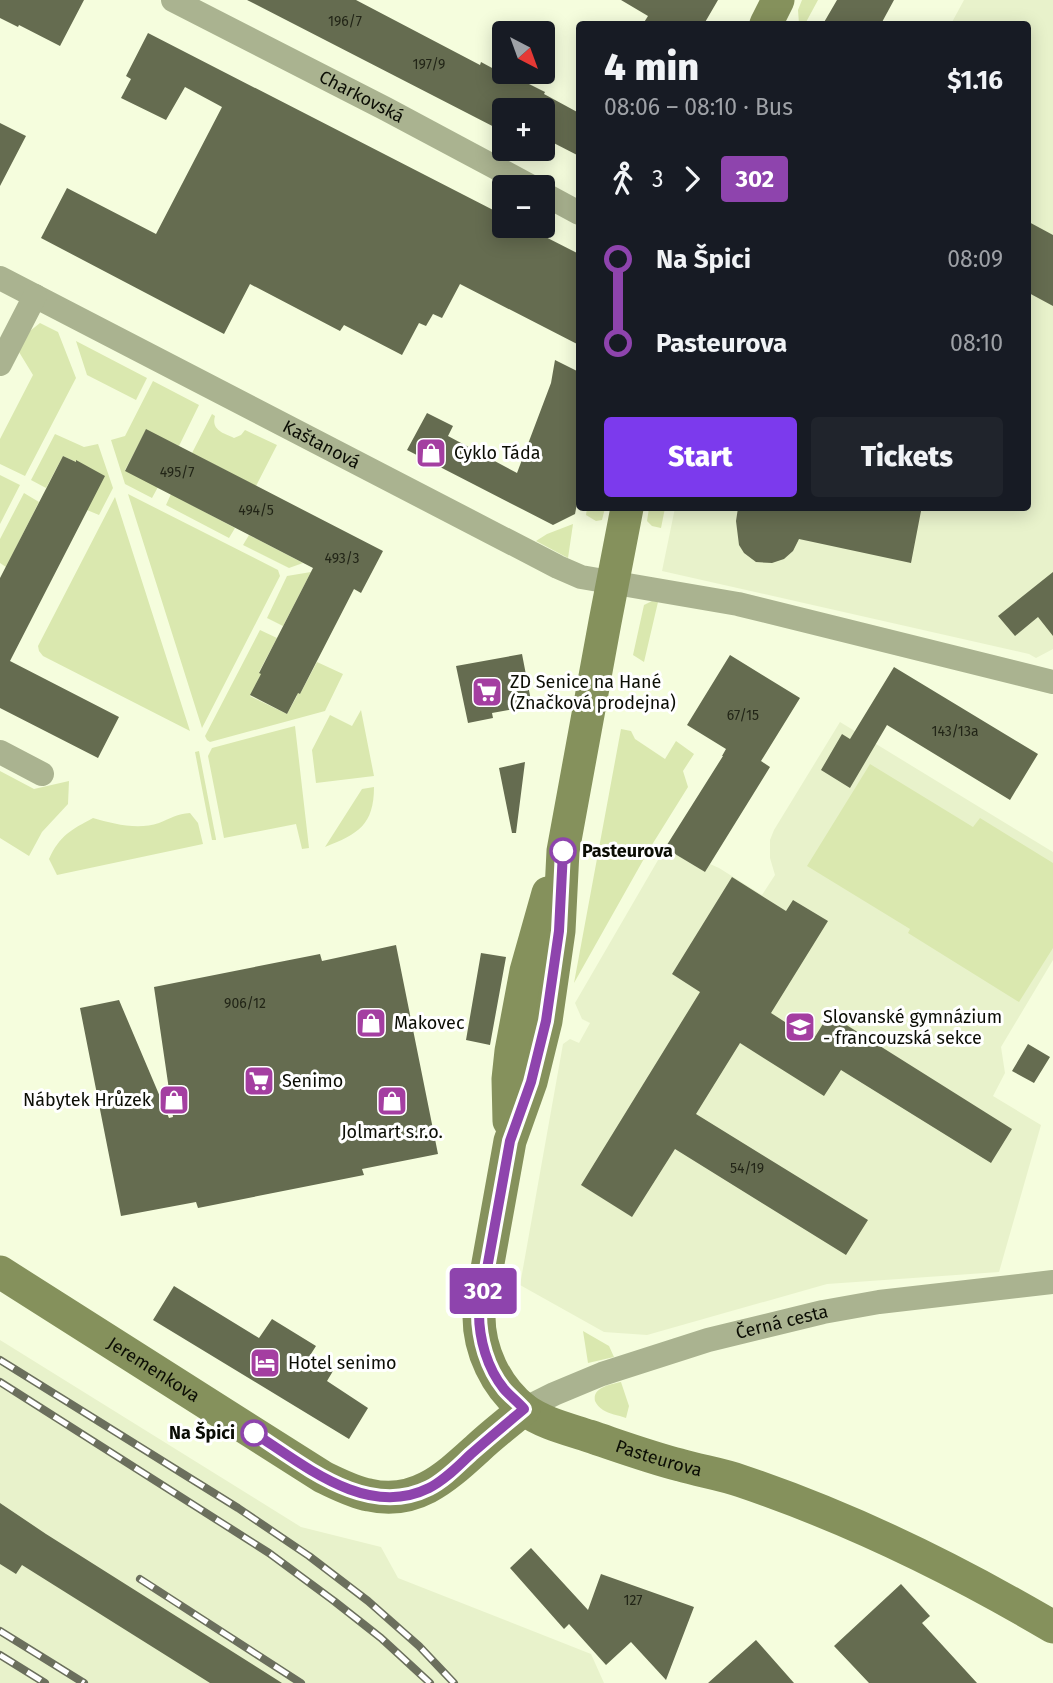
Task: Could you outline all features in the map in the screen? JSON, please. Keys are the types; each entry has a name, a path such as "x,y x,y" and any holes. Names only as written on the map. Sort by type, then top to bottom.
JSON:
{"main road":[{"path":"768,21 778,0"},
{"name":"Pasteurova","path":"627,511 563,851 559,931 546,1021 531,1082 510,1141 481,1301 479,1328 489,1364 504,1389 524,1409 546,1421 679,1465 719,1474 825,1512 937,1562 1053,1627"},
{"name":"Jeremenkova","path":"0,1272 323,1477 371,1496 407,1495 430,1488 524,1409"}],"street":[{"name":"Charkovská","path":"184,3 510,175"},
{"path":"555,200 576,211"},
{"name":"Kaštanová","path":"0,278 573,574 613,583"},
{"path":"0,364 35,296"},
{"path":"613,583 738,604 1053,682"},
{"path":"0,752 43,774"},
{"name":"Černá cesta","path":"524,1409 585,1380 612,1371 708,1340 823,1312 879,1302 1053,1282"}],"shaded area":[{"path":"802,0 818,0 807,21 799,21 798,10"},
{"path":"964,0 1053,0 1053,649 1036,658 1029,654 662,571 674,511 1031,511 1031,21 953,21"},
{"path":"40,323 58,332 76,378 25,476 0,464 0,439 33,375 19,352 30,331"},
{"path":"76,341 147,378 136,400 87,375"},
{"path":"153,381 199,405 179,446 146,430 125,470 158,487 152,498 125,484 111,440 125,436"},
{"path":"212,414 215,416 216,428 234,438 245,430 277,445 256,486 192,453"},
{"path":"55,434 84,447 98,444 113,488 99,515 87,510 76,461 63,456 46,488 31,480"},
{"path":"0,475 20,485 0,524"},
{"path":"24,493 39,502 6,567 0,563 0,539"},
{"path":"128,494 278,570 280,576 202,728"},
{"path":"171,494 235,528 229,538 166,505"},
{"path":"115,497 190,731 43,656 39,651 38,646"},
{"path":"587,511 604,511 602,520 596,521 586,515"},
{"path":"649,511 664,511 661,528 652,526 647,521"},
{"path":"573,524 568,558 536,541 547,534"},
{"path":"249,535 303,563 289,568 243,545"},
{"path":"311,572 283,626 267,618 287,576"},
{"path":"652,601 658,602 644,662 633,655 644,605"},
{"path":"260,630 277,638 259,672 263,675 250,696 287,714 297,696 296,692 300,694 317,662 343,674 325,711 210,742 205,736"},
{"path":"361,710 374,776 316,783 312,750 330,715 352,726"},
{"name":"Slovanské gymnázium - francouzská sekce","path":"840,722 1053,852 1053,960 1001,1047 1005,1073 993,1096 1041,1125 999,1272 827,1284 647,1335 604,1332 520,1285 563,1044 570,1039 579,1043 590,1023 582,1019 575,1003 665,848 705,872 710,864 719,868 762,895 775,875 770,858 770,840 774,830"},
{"path":"295,726 309,848 302,849 296,824 224,838 208,756 212,748"},
{"path":"621,729 631,731 635,739 665,759 676,741 694,754 683,771 688,787 650,848 574,983"},
{"path":"199,751 216,840 212,840 195,752"},
{"path":"870,764 973,827 980,818 1053,863 1053,948 1019,1002 908,933 910,929 807,866"},
{"path":"0,771 34,789 69,781 68,804 42,832 29,856 0,838"},
{"path":"374,787 371,811 362,826 347,837 325,847 362,789"},
{"path":"190,813 198,823 203,844 57,875 49,859 57,844 67,834 93,818 117,824 143,826"},
{"path":"583,1331 609,1346 614,1357 588,1363"},
{"path":"0,1340 301,1527 381,1547 398,1578 591,1654 604,1683 0,1683"},
{"path":"621,1382 629,1406 626,1418 605,1411 595,1401 600,1389"}],"building":[{"path":"0,0 84,0 60,46 0,18"},
{"path":"247,0 356,0 480,65 481,62 492,68 492,84 529,84 545,92 544,94 551,98 492,98 492,126"},
{"path":"621,0 718,0 706,21 645,21 648,16"},
{"path":"837,0 894,0 883,21 825,21"},
{"path":"148,33 492,209 492,238 548,238 576,252 576,343 460,284 442,318 433,314 426,326 419,323 402,355 344,325 340,331 250,284 224,334 41,238 67,188 156,234 222,107 185,87 166,120 121,98 131,79 126,76"},
{"path":"555,100 576,111 576,154 555,144"},
{"path":"0,123 26,136 0,186"},
{"path":"1031,223 1053,235 1053,306 1031,294"},
{"path":"555,360 576,370 576,509 575,514 553,525 407,450 427,413 453,426 448,436 517,473 551,383"},
{"path":"146,429 383,551 361,593 354,589 287,714 250,695 313,568 125,471"},
{"path":"63,456 105,476 10,661 119,717 98,758 0,708 0,578"},
{"path":"738,511 921,511 911,563 799,539 793,551 784,559 772,563 756,562 744,553 739,545"},
{"path":"1053,572 1053,636 1038,617 1015,636 998,616"},
{"path":"522,654 532,706 492,713 493,718 468,723 456,666"},
{"path":"730,655 800,698 761,761 770,767 705,872 665,848 726,749 687,725"},
{"path":"894,667 1038,754 1010,800 887,725 850,788 821,770 842,734 850,739"},
{"path":"525,762 516,833 512,833 499,768"},
{"path":"732,877 786,911 793,900 828,921 771,1013 813,1040 829,1014 1012,1129 991,1163 841,1070 824,1096 740,1043 696,1114 868,1220 846,1255 675,1149 632,1217 581,1185 700,992 672,974"},
{"name":"Senimo","path":"396,945 438,1154 362,1169 364,1175 198,1208 196,1202 121,1216 80,1008 119,1000 169,1118 173,1117 154,987 320,954 322,961"},
{"path":"481,953 506,957 490,1045 466,1040"},
{"path":"1028,1044 1050,1057 1034,1083 1012,1071"},
{"name":"Hotel senimo","path":"174,1286 259,1338 272,1319 316,1346 309,1357 333,1371 327,1381 368,1408 349,1439 153,1320"},
{"path":"0,1503 282,1683 210,1683 22,1565 16,1574 0,1564"},
{"path":"531,1548 588,1610 601,1574 694,1607 666,1680 631,1642 606,1665 569,1624 564,1629 510,1568"},
{"path":"901,1584 930,1616 922,1623 977,1683 869,1683 834,1646"},
{"path":"756,1640 794,1683 708,1683"}],"railway":[{"path":"0,1360 238,1508 309,1556 368,1601 419,1646 454,1683"},
{"path":"0,1382 269,1553 381,1638 430,1683"},
{"path":"140,1579 301,1683"},
{"path":"0,1631 84,1683"},
{"path":"0,1655 45,1683"}],"bus line":[{"name":"302","path":"254,1433 323,1477 355,1491 386,1497 407,1495 430,1488 524,1409 504,1389 489,1364 479,1328 479,1313 510,1141 531,1082 546,1021 559,931 563,851"}],"place":[{"name":"Cyklo Táda","path":"431,453"},
{"name":"ZD Senice na Hané (Značková prodejna)","path":"487,692"},
{"name":"Pasteurova","path":"563,851"},
{"name":"Makovec","path":"371,1023"},
{"name":"Slovanské gymnázium - francouzská sekce","path":"800,1027"},
{"name":"Senimo","path":"259,1081"},
{"name":"Nábytek Hrůzek","path":"174,1100"},
{"name":"Jolmart s.r.o.","path":"392,1101"},
{"name":"Hotel senimo","path":"265,1363"},
{"name":"Na Špici","path":"254,1433"}]}
